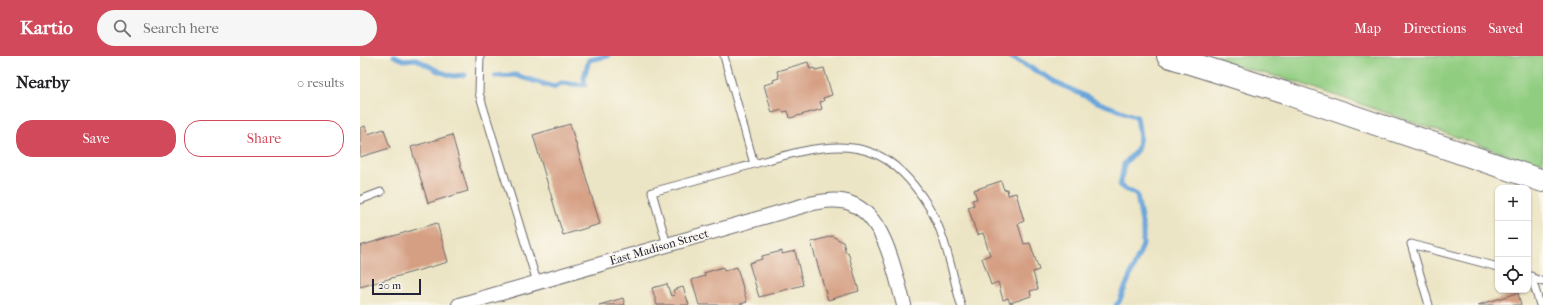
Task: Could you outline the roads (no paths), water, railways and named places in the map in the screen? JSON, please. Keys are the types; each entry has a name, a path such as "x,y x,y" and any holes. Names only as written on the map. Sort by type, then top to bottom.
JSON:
{"highway":[{"path":"1168,56 1285,93 1543,181"}],"street":[{"name":"East Madison Street","path":"459,305 830,200 852,204 868,215 882,235 892,261 904,305"}],"lane":[{"path":"480,56 479,93 537,282"},
{"path":"724,56 754,164"},
{"path":"668,245 652,192 796,153 824,148 849,147 874,153 894,165 913,184 930,208 943,239 961,305"},
{"path":"360,200 381,192"},
{"path":"1429,305 1411,244 1495,266"},
{"path":"1531,277 1543,282"},
{"path":"1531,281 1540,305"}],"waterway":[{"path":"394,56 404,60 416,59 438,71 453,76 465,75"},
{"path":"495,76 515,75 553,87 561,83 585,85 584,77 589,60 608,56"},
{"path":"1009,56 1097,102 1137,117 1140,137 1137,150 1124,164 1120,186 1137,195 1143,229 1143,245 1119,302 1116,305"}]}
